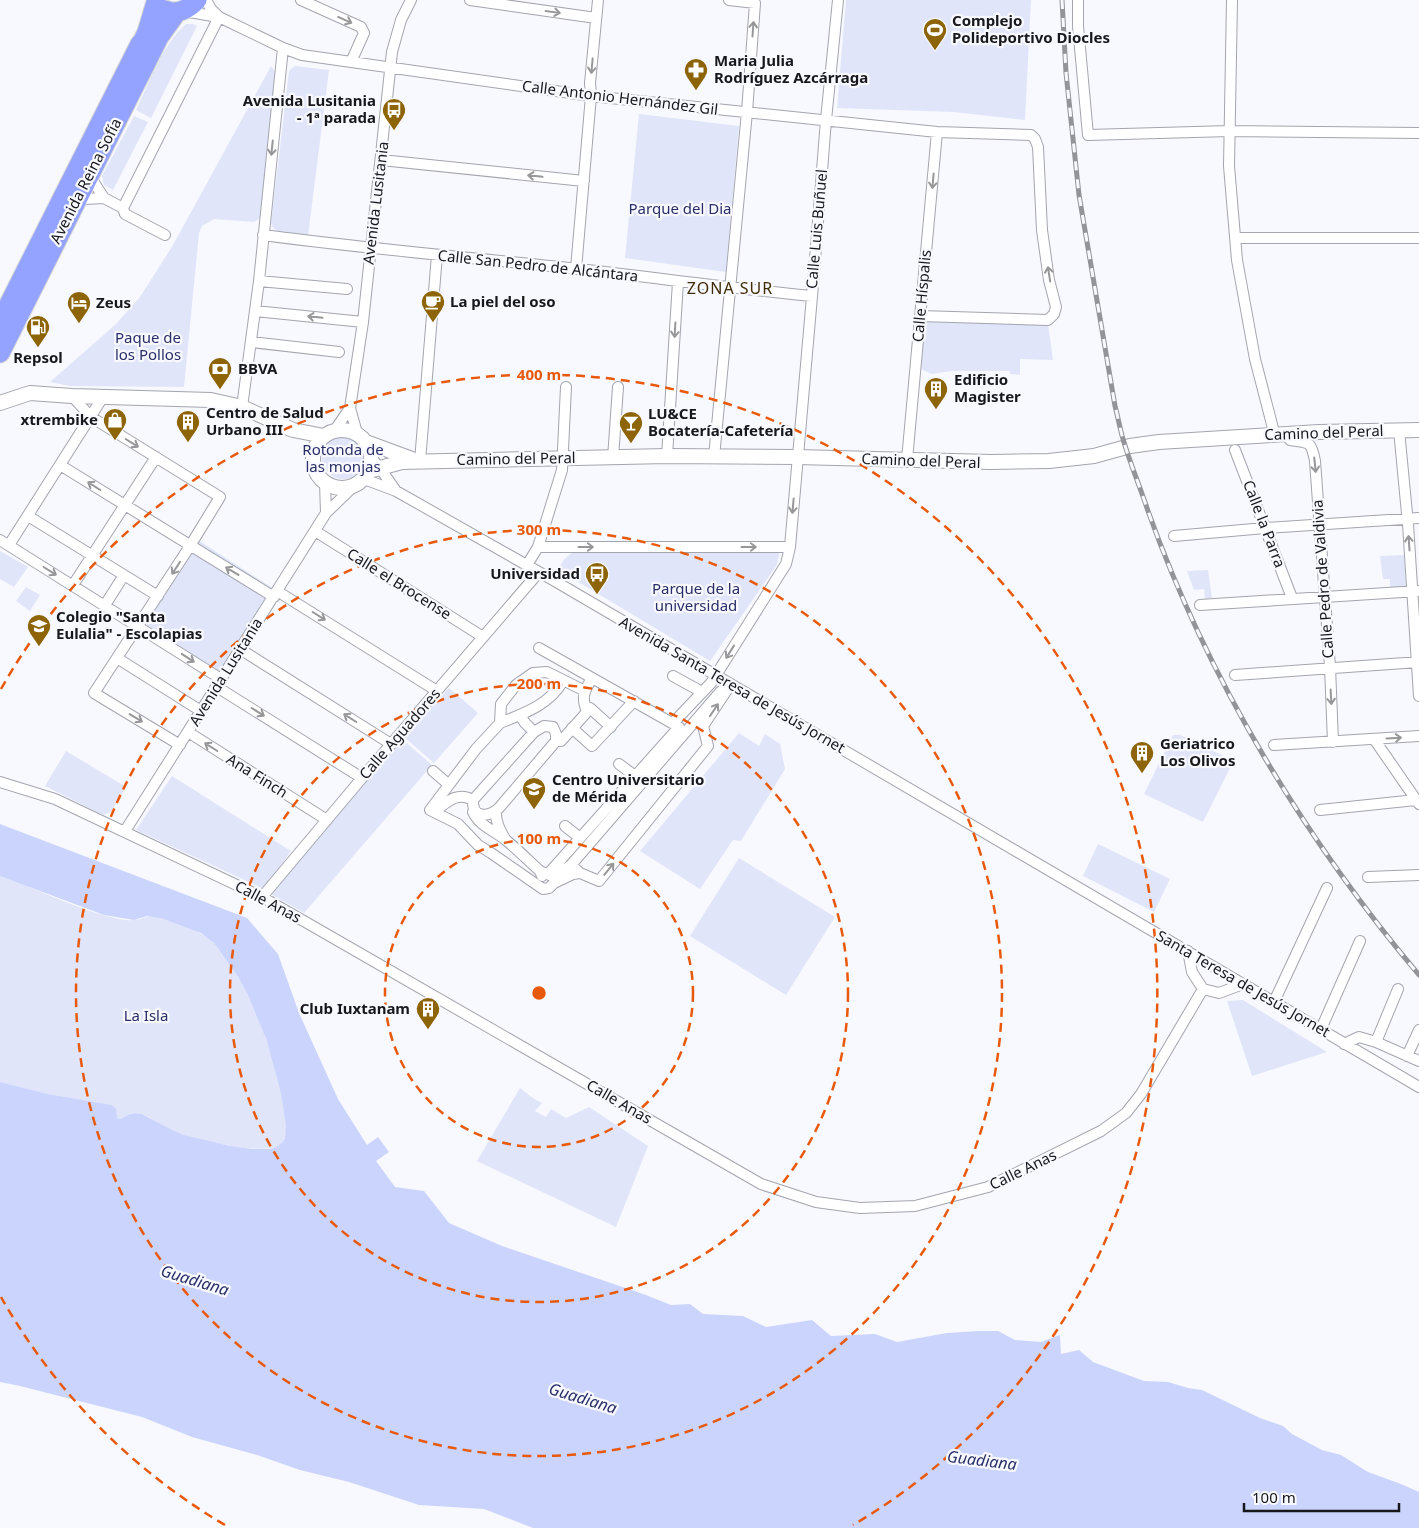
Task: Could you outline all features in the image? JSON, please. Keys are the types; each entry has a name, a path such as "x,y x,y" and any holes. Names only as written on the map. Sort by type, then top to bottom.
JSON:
{"highway":[{"path":"155,1 162,8 169,11 185,8"},
{"name":"Avenida Reina Sofía","path":"0,353 153,34 155,1"},
{"name":"Avenida Reina Sofía","path":"0,343 153,34 185,8"},
{"path":"0,371 85,199 153,34"},
{"path":"0,322 153,34"}],"street":[{"name":"Calle Antonio Hernández Gil","path":"206,0 211,10 219,17"},
{"path":"301,0 361,27 364,33 351,62"},
{"name":"Avenida Lusitania","path":"362,438 350,408 363,322 392,52 401,20 411,0"},
{"path":"470,0 596,18"},
{"path":"576,269 598,0"},
{"path":"714,457 747,112 755,3 729,0"},
{"name":"Calle Luis Buñuel","path":"673,723 711,683 786,564 790,547 838,0"},
{"path":"1078,0 1078,26 1088,135 1230,131 1419,133"},
{"path":"1232,0 1229,166 1237,260 1255,359 1281,435"},
{"name":"Calle Antonio Hernández Gil","path":"185,8 219,17 282,48 302,55 591,96 937,132 1031,135 1038,147 1042,230 1049,280 1056,307 1054,314 1048,320 920,316"},
{"path":"123,208 219,17"},
{"path":"242,407 259,280 282,48"},
{"name":"Calle Híspalis","path":"907,460 937,132"},
{"path":"381,160 584,181"},
{"name":"Avenida Reina Sofía","path":"93,181 104,198 123,208 125,214 165,234"},
{"name":"Avenida Reina Sofía","path":"85,199 104,198"},
{"name":"Calle San Pedro de Alcántara","path":"263,235 812,296"},
{"path":"1236,238 1419,238"},
{"path":"420,461 437,255"},
{"path":"259,280 347,289"},
{"path":"667,456 678,282"},
{"path":"255,311 363,322"},
{"path":"251,342 339,352"},
{"path":"527,565 538,548 562,470 566,387"},
{"path":"613,458 618,387"},
{"path":"0,403 30,393 211,400 242,407 293,430 303,439 313,455"},
{"path":"72,396 91,417 220,497 94,693 180,745"},
{"path":"103,397 28,516 4,542 138,626 219,683 362,778"},
{"path":"0,413 16,398"},
{"name":"Avenida Lusitania","path":"329,433 350,408"},
{"path":"293,430 329,433 348,430 362,438 370,449 368,473 339,488 325,482 315,470 313,455 315,448 329,433"},
{"path":"1399,430 1416,591 1419,696"},
{"name":"Camino del Peral","path":"368,473 402,462 667,456 991,462 1048,461 1094,456 1130,446 1159,442 1319,432 1419,430"},
{"name":"Calle Pedro de Valdivia","path":"1281,435 1290,440 1303,441 1310,444 1315,461 1330,667 1333,742"},
{"name":"Camino del Peral","path":"362,438 403,457 420,461"},
{"name":"Calle la Parra","path":"1235,450 1292,598"},
{"path":"73,585 156,457"},
{"path":"60,465 190,546 276,594 437,691"},
{"name":"Avenida Lusitania","path":"125,831 326,513 368,473"},
{"name":"Avenida Santa Teresa de Jesús Jornet","path":"368,473 1067,881"},
{"name":"Avenida Santa Teresa de Jesús Jornet","path":"368,473 396,491"},
{"path":"325,482 326,513"},
{"path":"28,516 158,596"},
{"path":"1174,536 1419,518"},
{"name":"Calle el Brocense","path":"315,531 483,637"},
{"path":"538,548 790,547"},
{"name":"Calle Aguadores","path":"262,897 539,572"},
{"path":"105,605 124,575"},
{"path":"1200,605 1416,591"},
{"path":"539,648 591,678 631,696 679,727 580,838 544,873 544,879 553,884"},
{"path":"240,650 391,744"},
{"path":"117,658 201,711"},
{"path":"1235,675 1418,662"},
{"path":"587,712 582,700 596,667"},
{"path":"500,723 501,704 516,685 533,673 547,672 584,692"},
{"path":"673,676 702,692"},
{"path":"564,681 550,698 538,707 500,723 476,749 430,810 458,824 478,845 543,889 549,888 573,874 580,873"},
{"path":"556,741 553,727 544,726 534,732 473,802 472,810 474,815 495,834 505,839 544,873 554,877 572,865 721,691 730,684"},
{"path":"572,865 580,873 599,882 708,746 703,726 730,684"},
{"path":"572,728 592,746 611,727 631,696"},
{"path":"434,812 452,799 461,796 467,796 473,802 474,809 482,815 496,811 556,741 561,740 590,708 611,727"},
{"path":"520,715 524,723 534,732"},
{"path":"690,728 699,728 704,732"},
{"name":"Ana Finch","path":"188,732 326,820"},
{"path":"1274,745 1419,736"},
{"path":"1320,810 1417,802 1374,739"},
{"path":"620,764 635,776"},
{"path":"433,771 448,784"},
{"name":"Calle Anas","path":"0,782 55,799 262,897 761,1184 816,1202 860,1208 915,1206 988,1187 1101,1131 1126,1113 1141,1094 1203,989"},
{"path":"496,811 497,824 505,839"},
{"path":"565,826 580,838"},
{"path":"1368,878 1419,874"},
{"name":"Santa Teresa de Jesús Jornet","path":"1067,881 1419,1087"},
{"path":"1274,1002 1327,888"},
{"path":"1321,1029 1360,941"},
{"path":"1188,951 1192,972 1203,989 1219,993 1243,984"},
{"path":"1376,1042 1398,988"},
{"path":"1407,1056 1419,1030"},
{"path":"1344,1044 1359,1037 1376,1042 1419,1061"}],"green space":[{"name":"Complejo Polideportivo Diocles","path":"846,0 1031,0 1025,120 953,112 837,108"},
{"path":"186,24 197,26 151,118 136,110 163,53"},
{"name":"Paque de los Pollos","path":"271,66 276,73 261,218 254,222 214,219 202,226 199,233 184,387 70,386 50,382 116,324 140,297 173,245"},
{"path":"295,66 329,70 308,236 282,233 277,231 271,224 289,71"},
{"name":"Parque del Dia","path":"639,114 739,126 726,272 625,258"},
{"path":"134,116 148,122 113,190 104,185 102,176"},
{"path":"924,322 1048,324 1053,360 1020,359 1020,375 1010,374 1010,371 952,371 931,374 921,369"},
{"name":"Rotonda de las monjas","path":"347,437 355,440 361,446 364,458 361,470 355,476 339,479 331,476 325,470 322,454 325,446 331,440"},
{"path":"195,538 277,591 221,679 138,626"},
{"name":"Parque de la universidad","path":"780,550 777,565 710,661 565,574 560,569 563,561 573,552"},
{"path":"0,551 28,567 14,587 0,579"},
{"path":"1404,555 1406,587 1390,587 1390,579 1383,579 1380,556"},
{"path":"1208,570 1212,598 1205,599 1204,589 1194,590 1187,571"},
{"path":"26,587 40,595 30,611 16,601"},
{"path":"449,688 478,713 434,763 404,737"},
{"path":"739,733 759,746 765,734 780,744 785,769 741,841 733,840 700,889 640,851"},
{"path":"1173,735 1180,735 1233,762 1203,822 1144,794"},
{"path":"402,739 432,765 304,913 271,894"},
{"path":"66,751 126,787 111,812 103,815 45,786"},
{"path":"172,776 291,851 264,889 136,830"},
{"path":"1098,844 1170,879 1154,912 1083,876"},
{"path":"739,858 835,917 786,995 690,936"},
{"name":"La Isla","path":"0,876 84,909 110,917 136,920 152,916 167,919 194,930 214,943 236,974 249,997 268,1045 285,1110 286,1132 282,1143 274,1147 261,1149 228,1146 171,1130 142,1114 132,1113 120,1119 117,1118 112,1105 48,1094 0,1082"},
{"path":"1243,1000 1327,1052 1252,1076 1227,1001"},
{"path":"520,1088 542,1103 535,1111 546,1117 551,1109 566,1118 589,1107 648,1146 616,1227 477,1161"}],"water":[{"name":"Guadiana","path":"0,824 247,918 278,954 299,1013 338,1099 367,1145 378,1137 389,1152 376,1161 395,1187 424,1191 449,1223 502,1246 671,1305 690,1304 703,1314 743,1316 766,1327 812,1320 831,1336 875,1334 897,1342 947,1333 978,1331 998,1331 1015,1340 1041,1342 1060,1335 1061,1354 1079,1350 1093,1362 1144,1381 1168,1382 1202,1390 1260,1418 1283,1426 1292,1434 1322,1450 1341,1455 1368,1472 1419,1492 1419,1528 533,1528 484,1509 419,1505 349,1482 300,1470 257,1455 192,1437 142,1417 0,1382 0,1082 48,1094 112,1105 116,1109 117,1118 120,1119 135,1113 142,1114 184,1135 230,1146 252,1149 276,1147 285,1138 286,1125 281,1093 267,1041 248,995 214,943 201,933 161,918 147,916 134,920 104,915 0,876"}],"railway":[{"path":"1062,0 1066,73 1079,195 1115,406 1126,448 1148,511 1172,574 1199,635 1263,755 1337,868 1377,923 1419,975"}],"place":[{"name":"Complejo Polideportivo Diocles","path":"935,51"},
{"name":"Maria Julia Rodríguez Azcárraga","path":"696,91"},
{"name":"Avenida Lusitania - 1ª parada","path":"394,131"},
{"name":"La piel del oso","path":"433,323"},
{"name":"Zeus","path":"79,324"},
{"name":"Repsol","path":"38,348"},
{"name":"BBVA","path":"220,390"},
{"name":"Edificio Magister","path":"936,410"},
{"name":"xtrembike","path":"115,441"},
{"name":"Centro de Salud Urbano III","path":"188,443"},
{"name":"LU&CE Bocatería-Cafetería","path":"631,444"},
{"name":"Universidad","path":"597,595"},
{"name":"Colegio \"Santa Eulalia\" - Escolapias","path":"39,647"},
{"name":"Geriatrico Los Olivos","path":"1142,774"},
{"name":"Centro Universitario de Mérida","path":"534,810"},
{"name":"Club Iuxtanam","path":"428,1030"}],"district":[{"name":"ZONA SUR","path":"730,288"}]}
